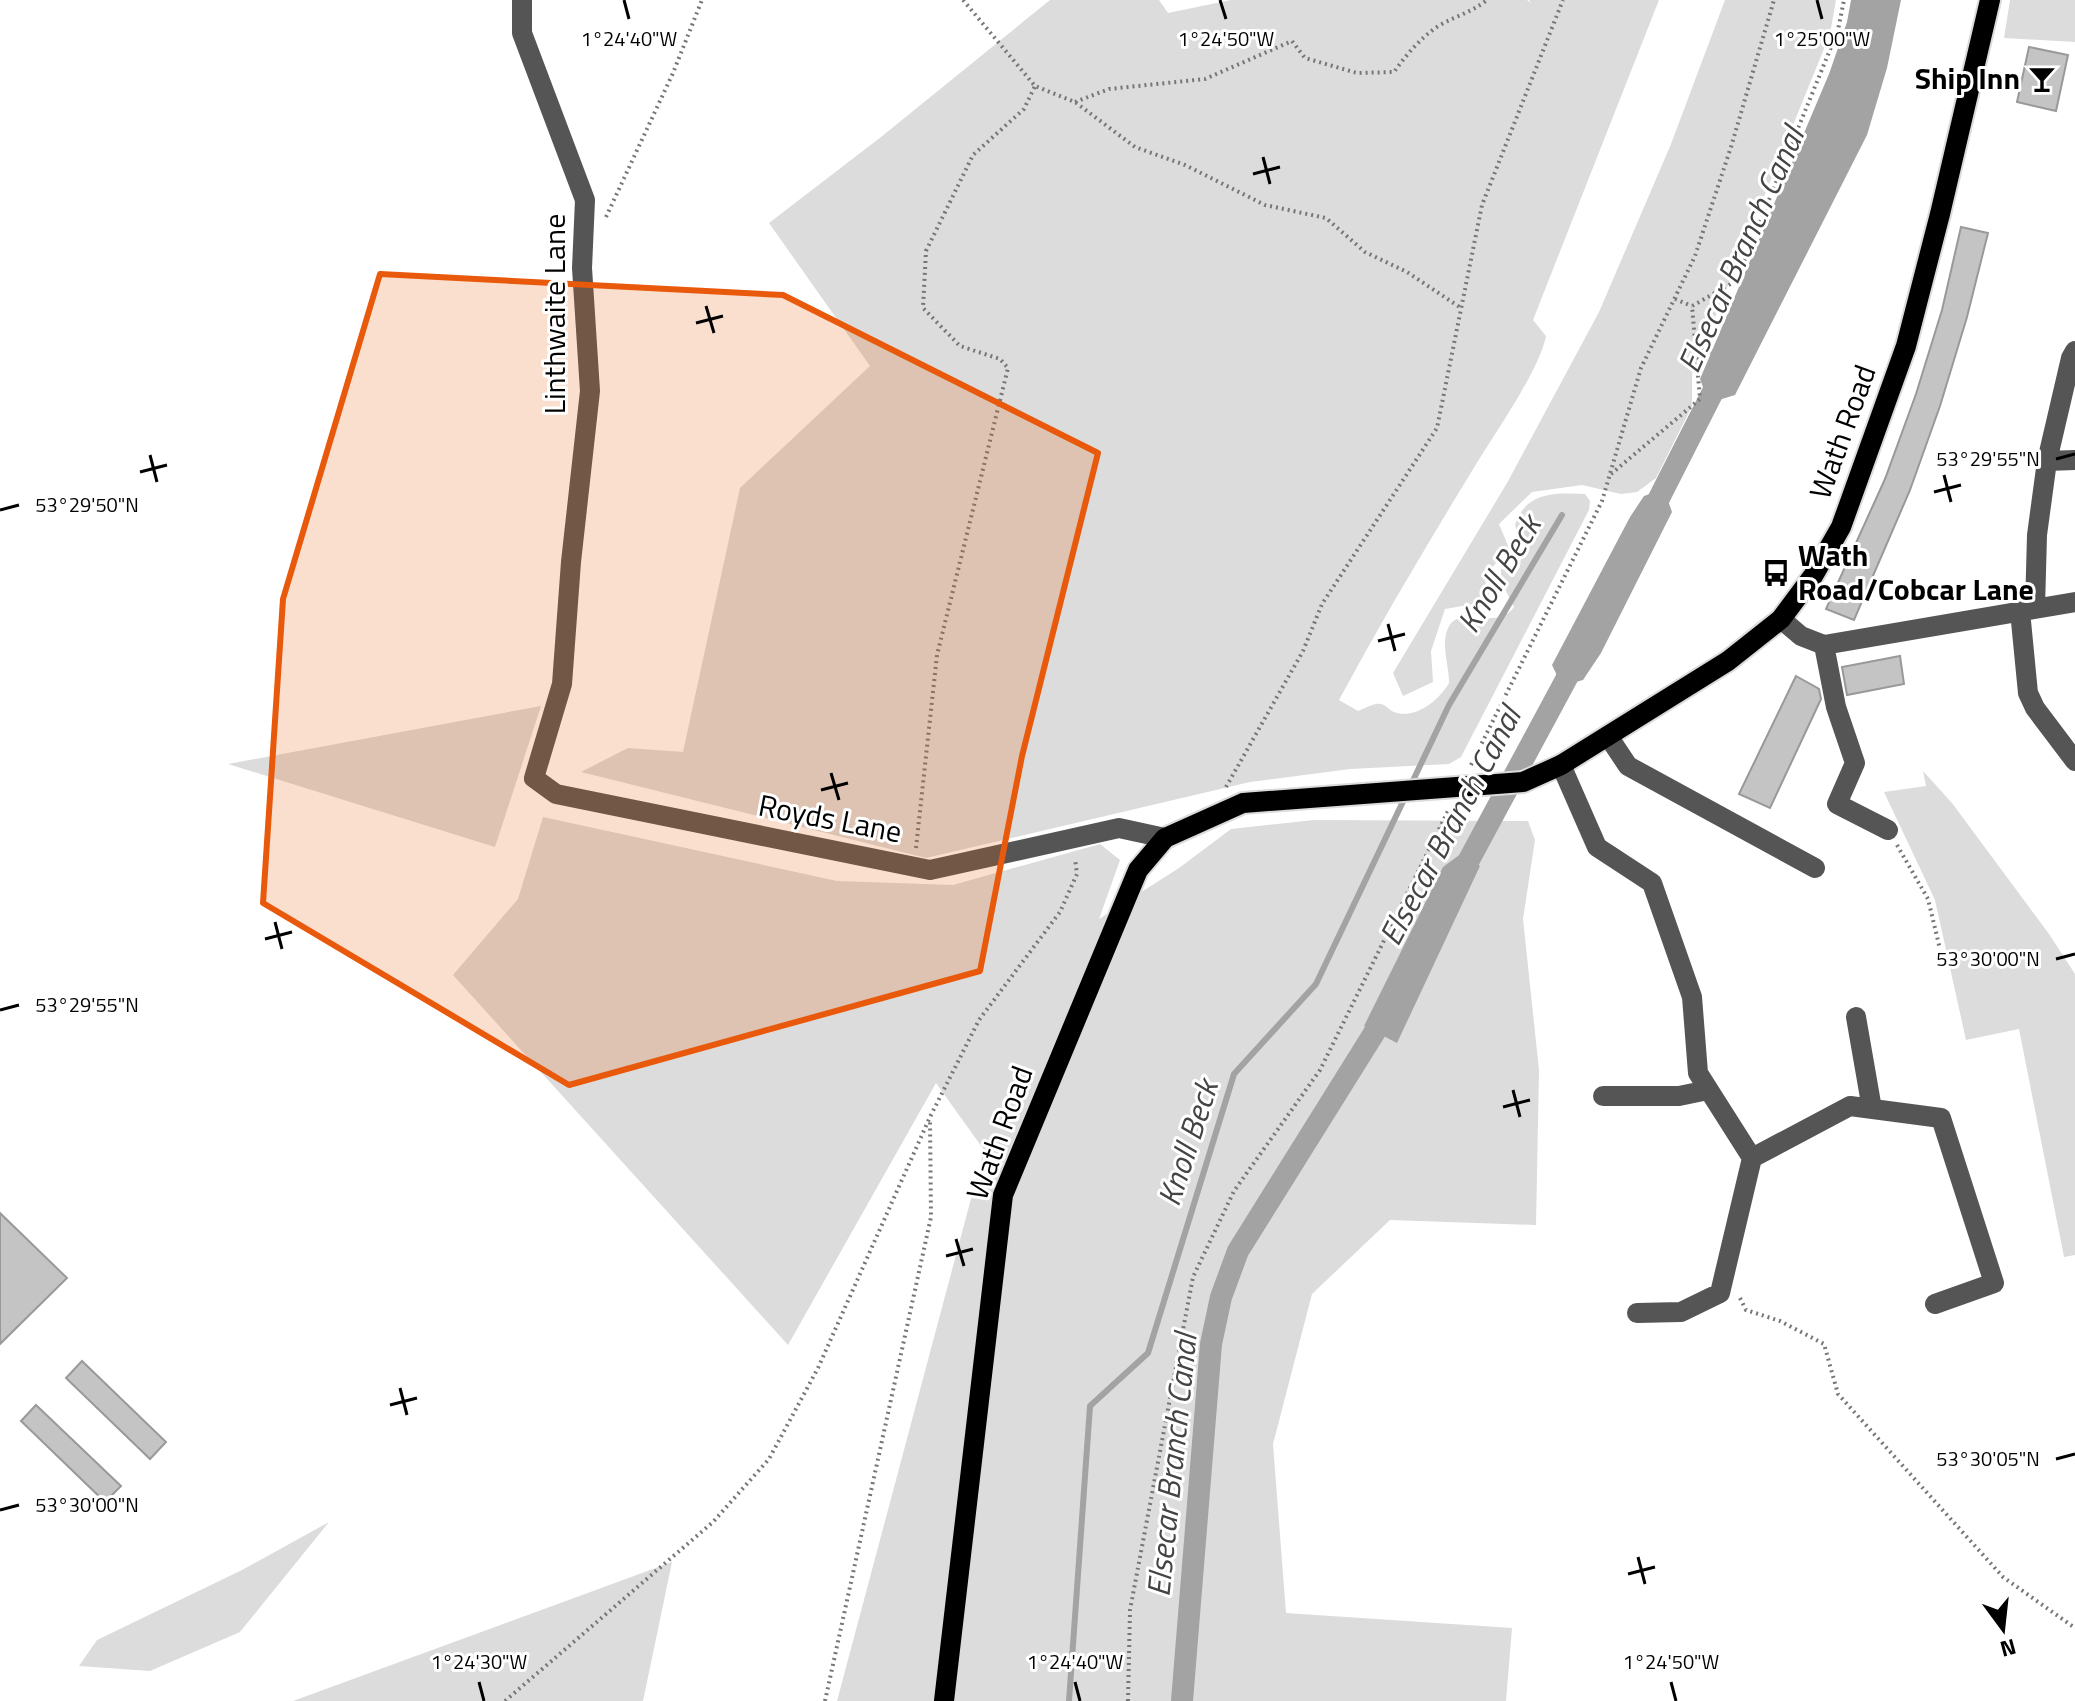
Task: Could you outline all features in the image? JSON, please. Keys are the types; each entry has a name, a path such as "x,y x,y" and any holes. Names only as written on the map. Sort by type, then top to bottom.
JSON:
{"main road":[{"name":"Wath Road","path":"944,1701 1003,1195 1138,870 1165,838 1243,803 1523,782 1561,765 1728,661 1781,619 1813,576 1841,527 1906,346 1990,0"}],"street":[{"name":"Linthwaite Lane","path":"522,0 522,33 585,200 582,268 590,391 571,562 562,684 534,778"},
{"path":"2075,351 2047,461 2027,609 2028,693 2035,708 2075,761"},
{"path":"2047,461 2075,460"},
{"path":"1781,619 1801,636 1824,645 2075,602"},
{"path":"1824,645 1836,707 1855,763 1837,804 1888,830"},
{"path":"1608,736 1628,766 1815,868"},
{"path":"1561,765 1597,847 1652,883 1692,997 1698,1073 1752,1158 1720,1293 1681,1312 1637,1313"},
{"name":"Royds Lane","path":"534,778 556,794 930,870 1119,828 1165,838"},
{"path":"1856,1017 1872,1109"},
{"path":"1603,1096 1679,1096 1708,1090"},
{"path":"1752,1158 1850,1106 1941,1118 1994,1283 1935,1304"}],"path":[{"path":"601,227 673,73 702,0"},
{"path":"963,0 1035,86 1075,102 1135,147 1185,165 1265,205 1326,218 1365,252 1407,272 1461,308"},
{"path":"1075,102 1109,89 1205,79 1292,41 1305,58 1357,73 1394,72 1413,47 1439,26 1476,9 1487,0"},
{"path":"1208,817 1303,651 1322,604 1437,428 1482,205 1563,0"},
{"path":"1128,1701 1130,1610 1193,1277 1234,1191 1320,1070 1602,501 1641,368 1695,256 1774,0"},
{"path":"1692,306 1736,281 1838,30 1844,0"},
{"path":"910,866 915,856 937,655 1008,368 1000,359 960,346 923,308 926,251 973,155 1024,109 1035,86"},
{"path":"1675,299 1692,306"},
{"path":"1609,475 1700,399 1692,306"},
{"path":"1888,830 1928,899 1940,949"},
{"path":"505,1701 713,1522 769,1459 818,1368 930,1117 979,1020 1060,912 1077,874 1072,836"},
{"path":"825,1701 931,1217 930,1117"},
{"path":"1738,1295 1746,1310 1780,1321 1824,1344 1838,1394 2003,1577 2075,1628"}],"highlighted area":[{"path":"380,274 783,295 1098,453 1022,756 980,971 569,1085 263,903 283,599"}],"shaded area":[{"path":"1050,0 1159,0 1168,13 1231,0 1527,0 1531,3 1529,0 1659,0 1533,320 1546,336 1535,366 1339,700 1358,711 1379,704 1402,714 1418,711 1433,702 1449,683 1445,644 1448,629 1454,621 1462,618 1495,618 1505,615 1514,607 1501,581 1501,569 1516,564 1528,553 1522,547 1515,525 1520,514 1526,506 1543,496 1585,494 1590,501 1589,510 1461,757 1449,764 1350,769 1250,782 926,858 581,772 628,748 683,752 740,488 870,366 769,223"},
{"path":"1725,0 1836,0 1830,34 1692,374 1692,406 1656,478 1637,492 1621,494 1582,485 1532,492 1499,524 1509,548 1484,577 1491,601 1445,609 1431,651 1433,682 1403,696 1393,673 1507,483 1599,312 1671,144"},
{"path":"1851,0 1901,0 1887,68 1867,135 1735,395 1709,403 1700,379 1829,74 1847,22"},
{"path":"2010,0 2075,0 2075,42 2004,38"},
{"path":"1664,489 1672,512 1601,653 1583,680 1562,686 1552,665 1630,517 1644,496"},
{"path":"541,706 495,847 228,764"},
{"path":"1923,771 1952,803 2075,974 2075,1255 2064,1257 2019,1029 1966,1040 1935,900 1884,792 1926,786"},
{"path":"543,817 837,881 953,885 1100,844 1120,860 1099,919 1179,868 1231,829 1314,820 1528,821 1535,840 1523,919 1539,1070 1536,1225 1390,1220 1312,1294 1273,1444 1286,1613 1512,1628 1506,1701 837,1701 984,1150 936,1083 788,1345 453,975 518,899"},
{"path":"1462,853 1480,866 1397,1043 1364,1026 1443,867"},
{"path":"329,1522 240,1632 150,1671 79,1666 97,1640 242,1570"},
{"path":"672,1562 643,1701 293,1701"}],"building":[{"name":"Ship Inn","path":"2029,47 2068,55 2056,111 2017,102"},
{"path":"1961,227 1988,233 1967,317 1910,490 1854,620 1826,609 1885,479 1916,394 1942,310"},
{"path":"1900,656 1904,684 1847,695 1842,667"},
{"path":"1796,676 1819,689 1821,699 1770,808 1739,794"},
{"path":"0,1213 67,1278 0,1344"},
{"path":"82,1361 166,1442 150,1459 66,1378"},
{"path":"36,1405 121,1486 105,1502 21,1421"}],"waterway":[{"path":"1698,345 1712,352"},
{"name":"Elsecar Branch Canal","path":"1650,516 1721,376"},
{"name":"Knoll Beck","path":"1069,1701 1090,1406 1148,1353 1234,1074 1316,984 1449,705 1562,515"},
{"name":"Elsecar Branch Canal","path":"1456,884 1576,661"},
{"name":"Elsecar Branch Canal","path":"1182,1701 1211,1344 1221,1297 1238,1251 1391,1006"}],"place":[{"name":"Ship Inn","path":"2042,79"},
{"name":"Wath Road/Cobcar Lane","path":"1776,573"}]}
